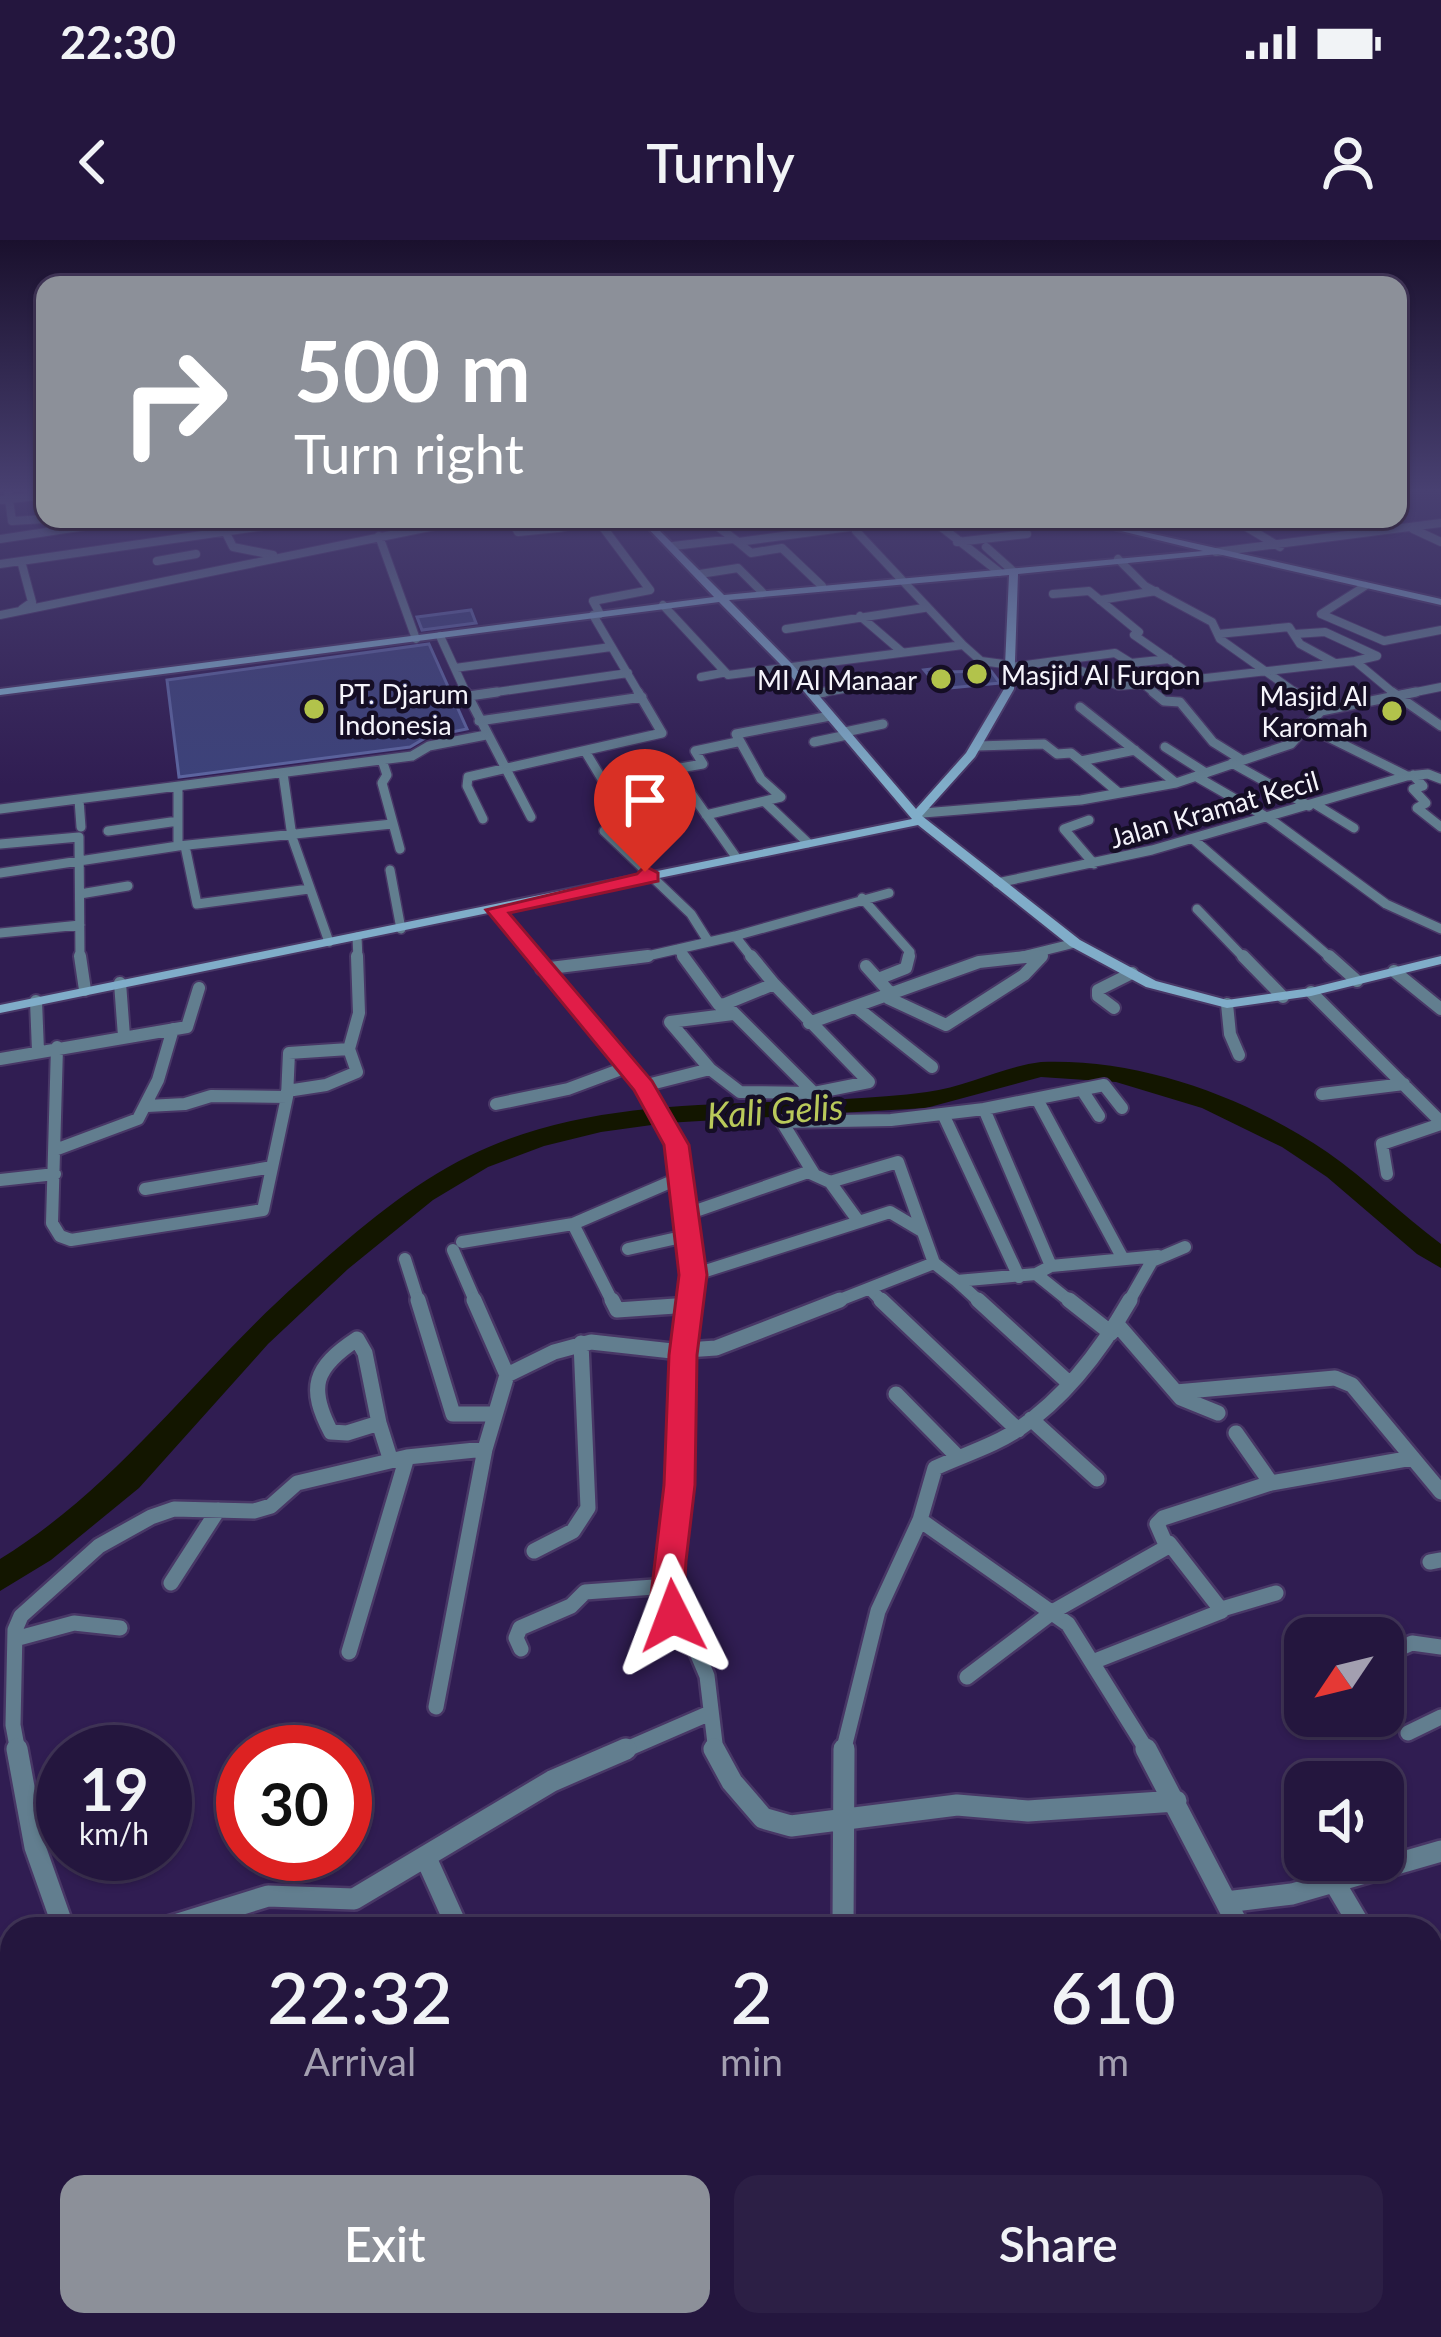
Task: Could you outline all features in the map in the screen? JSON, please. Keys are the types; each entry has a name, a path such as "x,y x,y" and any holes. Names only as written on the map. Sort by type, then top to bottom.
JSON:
{"main road":[{"path":"716,590 920,817 1076,943 1150,984 1227,1004 1311,992 1441,960"},
{"path":"0,692 790,590"},
{"path":"0,1009 496,910 920,817 977,746 1009,689 1013,590"},
{"path":"1383,590 1441,602"}],"street":[{"path":"22,610 32,602 29,590"},
{"path":"0,615 114,590"},
{"path":"398,590 416,639"},
{"path":"483,819 465,780 662,734 611,646 593,602 650,590"},
{"path":"760,590 763,593"},
{"path":"911,590 981,661 1011,666 1062,663 1115,653 1128,663 1170,659"},
{"path":"1053,594 1087,590 1139,632 1134,635 1197,680"},
{"path":"1359,590 1321,614 1384,641 1441,630"},
{"path":"1100,600 1156,591 1213,622 1218,634 1262,672 1321,711"},
{"path":"663,605 722,674"},
{"path":"786,629 924,608"},
{"path":"860,616 902,652"},
{"path":"1218,634 1286,627 1300,644 1336,664"},
{"path":"1062,663 1119,686 1377,656 1325,632 1295,634"},
{"path":"440,636 531,817"},
{"path":"701,677 963,645"},
{"path":"455,668 611,646"},
{"path":"1354,661 1398,698 1441,725"},
{"path":"469,696 628,673"},
{"path":"813,694 906,679"},
{"path":"920,817 1176,783 1291,744 1321,711 1398,698 1441,682"},
{"path":"1142,683 1164,701 1180,702 1213,742 1237,761 1354,828"},
{"path":"479,721 643,697"},
{"path":"1080,707 1176,783"},
{"path":"706,815 766,803 781,795 760,779 735,736 830,716"},
{"path":"814,742 883,724"},
{"path":"1308,727 1410,776 1423,786 1412,789 1426,803 1417,808 1441,827"},
{"path":"0,809 382,760 486,735"},
{"path":"601,778 703,764 695,751 737,742"},
{"path":"977,746 1044,744 1057,754 1071,752 1119,793"},
{"path":"1166,747 1386,904 1441,928"},
{"path":"1081,761 1135,750"},
{"path":"585,752 614,799 607,801 625,824 604,831 691,914 708,941"},
{"path":"382,760 387,775 382,782 400,849"},
{"path":"674,769 736,857"},
{"path":"283,773 292,835 329,942"},
{"name":"Jalan Kramat Kecil","path":"997,883 1270,819 1410,776 1441,779"},
{"path":"178,787 181,846 197,904 310,889"},
{"path":"79,800 81,827"},
{"path":"766,803 808,843"},
{"path":"1089,820 1064,829 1094,863"},
{"path":"108,831 178,821"},
{"path":"0,873 181,846 392,824"},
{"path":"0,845 74,835 81,841 85,990"},
{"path":"1192,839 1232,868 1357,981"},
{"path":"390,870 401,929"},
{"path":"80,894 128,886"},
{"path":"542,969 613,963 678,949 889,893"},
{"path":"862,898 910,952 906,968 878,979"},
{"path":"1197,909 1283,997"},
{"path":"496,910 648,1092 666,1121 682,1177 693,1275 683,1355 680,1485 668,1586 673,1616 693,1643 707,1676 713,1747 732,1782 764,1818 791,1826 957,1805 1028,1811 1176,1801"},
{"path":"0,933 80,925"},
{"path":"735,935 809,1023 869,1082 814,1093 740,1092 710,1070 670,1022 729,1009 774,984"},
{"path":"147,1106 188,1104 210,1096 287,1094 358,1072 350,1048 359,1013 356,937"},
{"path":"809,1023 979,962 1042,954 1076,943"},
{"path":"678,949 719,1005 729,1009 814,1093"},
{"path":"866,966 891,997 946,1025 1030,970 1042,954"},
{"path":"1394,971 1441,1009"},
{"path":"1114,1008 1098,996 1098,989 1132,974"},
{"path":"120,983 124,1036"},
{"path":"0,1059 193,1022 199,988"},
{"path":"1311,992 1435,1109 1441,1123 1382,1144 1387,1174"},
{"path":"36,1001 38,1051"},
{"path":"1227,1004 1230,1034 1239,1055"},
{"path":"856,1007 932,1067"},
{"path":"55,1150 125,1128 147,1106 173,1028"},
{"path":"57,1047 52,1222 60,1236 71,1240 257,1214 266,1206 291,1051 350,1048"},
{"path":"496,1104 571,1089 627,1066"},
{"path":"648,1092 710,1070"},
{"path":"1322,1094 1404,1084"},
{"path":"859,1222 830,1182 814,1174 782,1130 782,1121 891,1120 984,1109 1106,1085 1122,1108"},
{"path":"1082,1090 1099,1116"},
{"path":"1037,1100 1122,1257"},
{"path":"984,1109 1051,1266"},
{"path":"943,1114 1019,1277"},
{"path":"830,1182 898,1162 934,1263 1069,1383"},
{"path":"145,1189 272,1167"},
{"path":"0,1180 55,1174"},
{"path":"684,1215 790,1176 814,1174"},
{"path":"436,1708 485,1449 507,1376 458,1246 572,1224 682,1177"},
{"path":"693,1275 890,1212 922,1231"},
{"path":"572,1224 617,1310 690,1305"},
{"path":"628,1249 686,1236"},
{"path":"957,1281 1019,1277 1051,1266 1158,1256 1185,1247"},
{"path":"843,1917 843,1751 857,1681 878,1612 920,1520 935,1468 1024,1424 1069,1383 1113,1328 1158,1256"},
{"path":"406,1259 453,1414 493,1414"},
{"path":"507,1376 581,1343 604,1342 683,1355 773,1328 934,1263"},
{"path":"1036,1274 1113,1328 1186,1401 1218,1413"},
{"path":"870,1288 1024,1424 1097,1479"},
{"path":"349,1652 399,1458 379,1424 365,1353 357,1339 343,1348 320,1380 314,1399 331,1432 347,1433 379,1424"},
{"path":"534,1551 573,1531 588,1508 581,1343"},
{"path":"1176,1392 1335,1378 1352,1385 1441,1492"},
{"path":"896,1394 957,1456"},
{"path":"1236,1433 1271,1483"},
{"path":"60,1917 35,1847 14,1725 15,1640 21,1616 123,1529 174,1509 271,1506 297,1483 399,1458 485,1449"},
{"path":"1222,1609 1169,1543 1157,1524 1163,1518 1271,1483 1412,1458"},
{"path":"171,1582 218,1510"},
{"path":"920,1520 1054,1611 1095,1661 1176,1801 1234,1917"},
{"path":"967,1677 1054,1611 1151,1558 1169,1543"},
{"path":"521,1648 516,1638 520,1628 571,1606 585,1592 668,1586"},
{"path":"1095,1661 1222,1609 1276,1593"},
{"path":"15,1640 74,1623 120,1628"},
{"path":"1404,1646 1441,1647"},
{"path":"201,1917 268,1896 355,1899 551,1781 710,1713"},
{"path":"1408,1733 1441,1717"},
{"path":"1404,1861 1441,1851"},
{"path":"426,1858 453,1917"},
{"path":"1226,1902 1292,1894 1331,1881"},
{"path":"1335,1881 1355,1917"}],"building":[{"path":"471,610 476,623 422,630 417,617"},
{"name":"PT. Djarum Indonesia","path":"429,644 467,729 427,737 410,747 179,777 167,680"},
{"path":"924,670 943,672 991,671 1000,683 940,689"}],"waterway":[{"name":"Kali Gelis","path":"0,1576 62,1534 128,1479 258,1336 338,1262 424,1194 479,1161 538,1139 601,1124 926,1100 1027,1071 1102,1072 1182,1092 1291,1141 1336,1171 1441,1258"}],"place":[{"name":"Masjid Al Furqon","path":"977,674"},
{"name":"MI Al Manaar","path":"941,679"},
{"name":"PT. Djarum Indonesia","path":"314,709"},
{"name":"Masjid Al Karomah","path":"1392,711"}],"route":[{"path":"645,872 651,877 496,910 644,1086 676,1145 693,1275 683,1355 680,1485 669,1561 673,1616"}]}
